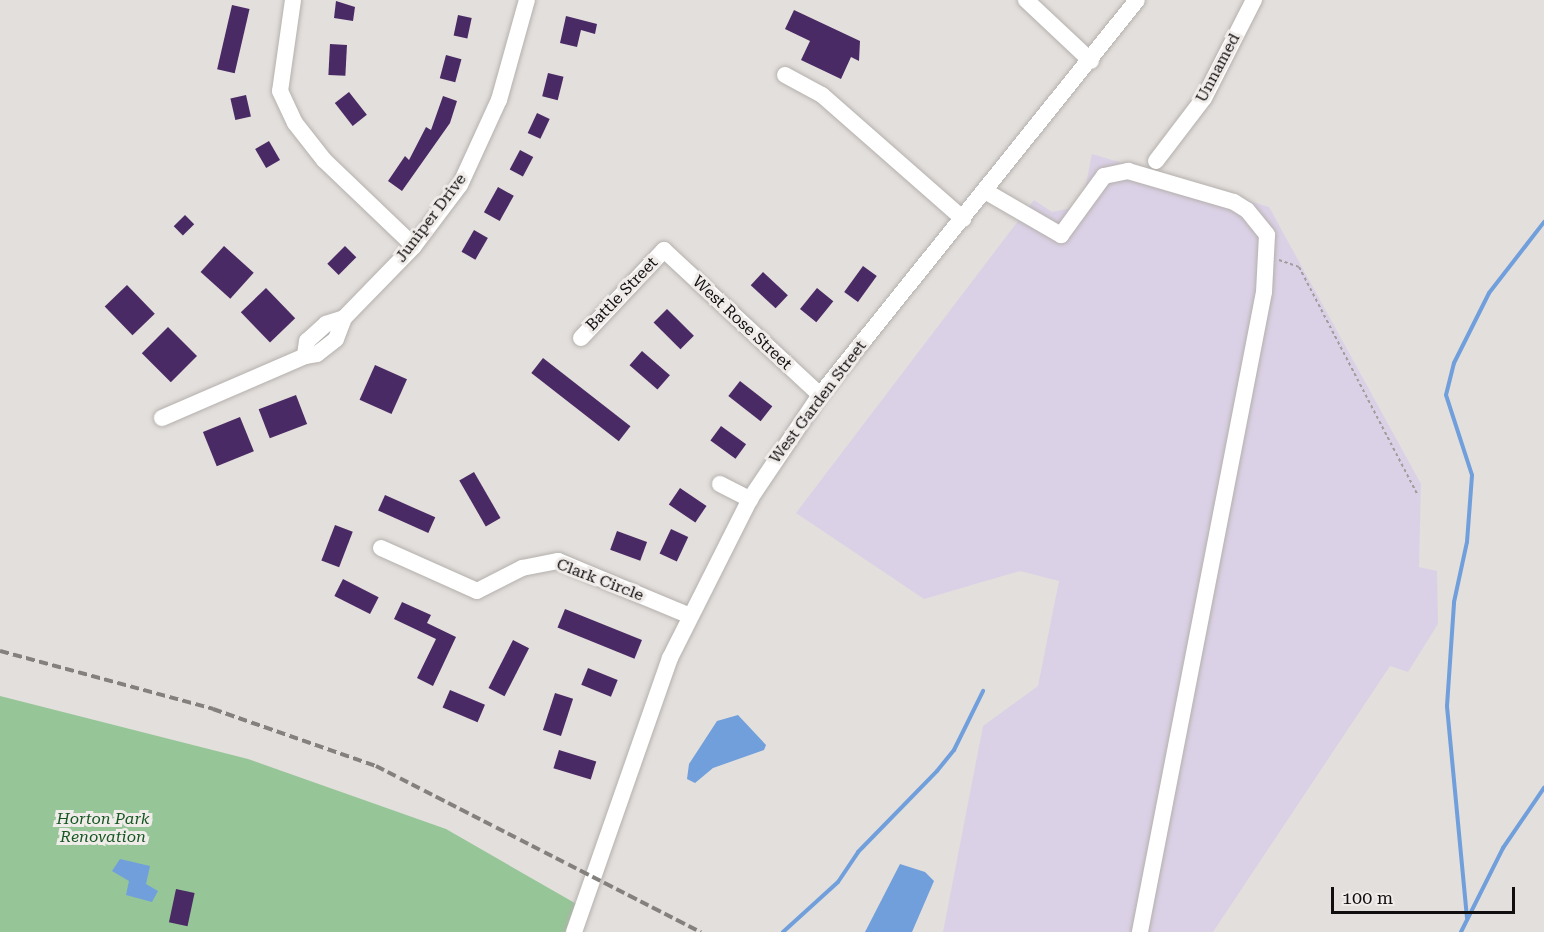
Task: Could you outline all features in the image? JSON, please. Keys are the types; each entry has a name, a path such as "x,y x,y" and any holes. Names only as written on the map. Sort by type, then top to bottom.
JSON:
{"street":[{"path":"293,0 280,91 295,123 324,160 414,246"},
{"name":"Juniper Drive","path":"162,418 304,356 307,341 326,324 344,318 414,246 460,184 482,143 527,0"},
{"path":"1026,0 1091,62"},
{"name":"West Garden Street","path":"574,932 688,615 750,499 820,395 1091,62 1137,0"},
{"name":"Unnamed","path":"1156,160 1204,98 1254,0"},
{"path":"785,75 822,94 963,219"},
{"path":"985,191 1060,236 1104,176 1128,171 1146,174 1247,210 1267,236 1270,258 1140,932"},
{"name":"West Rose Street","path":"664,250 820,395"},
{"name":"Battle Street","path":"581,338 664,250"},
{"path":"720,483 750,499"},
{"name":"Clark Circle","path":"381,548 477,591 543,560 558,561 688,615"}],"path":[{"path":"1270,258 1299,267 1417,494"}],"shaded area":[{"path":"1092,154 1269,207 1421,484 1419,567 1437,571 1438,624 1408,672 1390,666 1213,932 943,932 983,726 1038,686 1059,581 1020,571 924,599 796,513 1034,200 1052,212 1071,208 1084,194"}],"green space":[{"name":"Horton Park Renovation","path":"0,696 248,759 446,829 580,906 570,932 0,932"}],"water":[{"path":"738,715 766,745 764,750 713,768 695,783 687,779 689,764 717,721"},
{"path":"120,859 150,866 146,884 158,891 152,902 126,895 129,881 112,871"},
{"path":"900,864 925,872 934,881 912,932 865,932"}],"building":[{"path":"336,1 355,7 353,21 334,18"},
{"path":"232,5 250,9 235,73 217,69"},
{"path":"794,10 860,41 859,61 851,57 841,79 801,60 810,41 785,29"},
{"path":"458,15 472,18 467,38 454,36"},
{"path":"566,16 597,24 595,34 581,30 577,47 560,43"},
{"path":"330,44 347,45 345,76 328,75"},
{"path":"446,55 461,59 455,82 440,78"},
{"path":"548,73 564,77 558,100 542,96"},
{"path":"349,92 367,115 353,126 335,103"},
{"path":"246,95 251,116 235,120 230,99"},
{"path":"443,96 457,101 450,123 402,191 388,181 405,156 409,160 426,127 431,130"},
{"path":"537,113 550,119 540,139 528,133"},
{"path":"269,141 280,160 266,168 255,149"},
{"path":"520,150 533,157 523,176 510,169"},
{"path":"498,187 514,196 500,221 484,212"},
{"path":"185,215 194,224 183,236 174,226"},
{"path":"474,230 488,238 475,260 462,252"},
{"path":"224,246 254,273 230,299 201,272"},
{"path":"345,246 356,257 339,275 327,264"},
{"path":"863,266 877,276 858,302 844,292"},
{"path":"763,272 788,295 776,308 751,285"},
{"path":"127,285 155,314 132,335 105,307"},
{"path":"266,288 295,318 270,343 241,312"},
{"path":"817,288 833,301 816,322 800,309"},
{"path":"667,309 694,336 680,349 654,322"},
{"path":"168,327 197,356 171,382 142,353"},
{"path":"642,351 670,375 657,390 630,365"},
{"path":"543,358 630,426 619,441 531,373"},
{"path":"375,365 407,379 392,414 360,400"},
{"path":"740,381 772,406 761,421 728,396"},
{"path":"296,395 307,424 270,438 259,409"},
{"path":"240,417 254,451 217,466 203,432"},
{"path":"721,426 746,444 735,459 710,441"},
{"path":"474,472 500,518 486,526 459,480"},
{"path":"680,488 707,506 695,522 669,505"},
{"path":"385,495 435,517 428,533 378,511"},
{"path":"335,525 353,532 339,567 321,560"},
{"path":"671,529 688,537 677,562 660,553"},
{"path":"617,531 647,542 640,561 610,550"},
{"path":"343,579 379,597 370,614 334,596"},
{"path":"402,602 431,615 427,623 456,637 433,686 417,678 436,639 394,619"},
{"path":"565,609 642,640 634,659 558,628"},
{"path":"513,640 529,648 505,696 488,688"},
{"path":"588,668 618,680 611,697 581,685"},
{"path":"450,690 485,705 478,722 443,707"},
{"path":"555,693 573,699 561,736 543,730"},
{"path":"559,750 596,761 591,780 553,768"},
{"path":"176,889 195,893 188,926 169,922"}],"waterway":[{"path":"1467,918 1447,706 1454,602 1467,542 1472,475 1446,395 1454,363 1489,293 1544,222"},
{"path":"783,932 838,882 858,852 937,771 954,750 983,691"},
{"path":"1461,932 1503,848 1544,788"}],"railway":[{"path":"0,651 213,709 376,766 701,932"}]}
